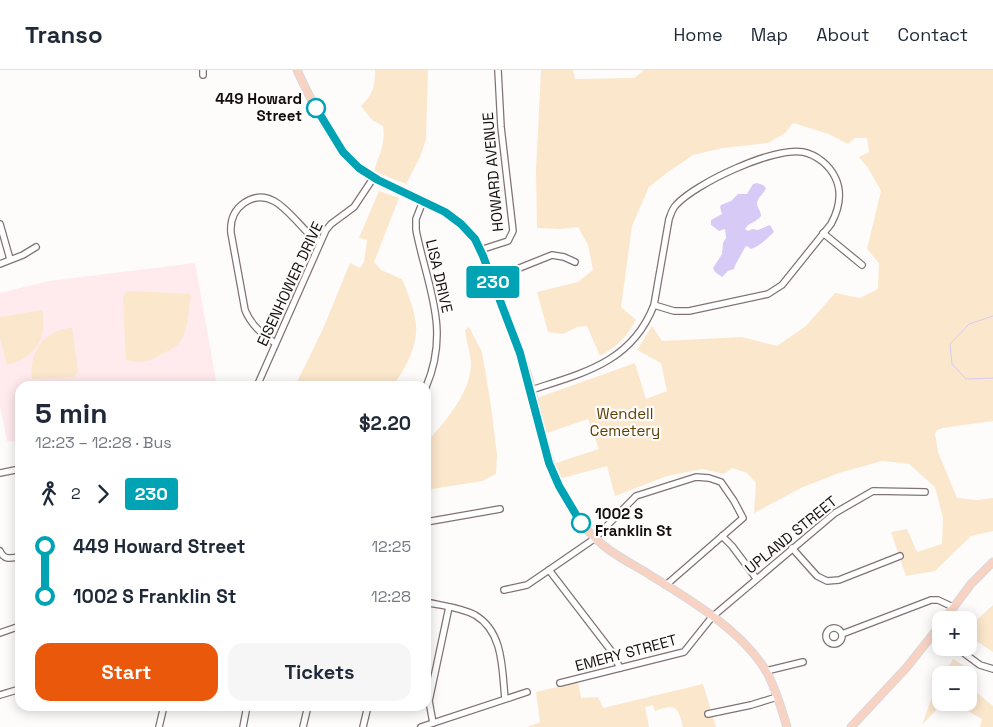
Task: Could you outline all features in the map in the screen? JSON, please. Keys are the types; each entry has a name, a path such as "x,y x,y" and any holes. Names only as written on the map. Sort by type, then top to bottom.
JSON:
{"main road":[{"path":"297,70 316,108 343,152 359,168 374,178 423,201 458,222 475,239 520,353 546,452 554,474 578,518 594,538 618,556 666,585 712,617 744,644 766,671 787,727"},
{"path":"950,611 971,584 993,562"},
{"path":"852,727 932,640"}],"street":[{"name":"HOWARD AVENUE","path":"480,250 508,241 513,231 501,127 498,70"},
{"path":"531,390 594,369 609,361 627,347 641,331 654,305 671,212 689,194 732,169 782,154 795,152 810,154 824,162 836,178 839,187 840,198 835,216 782,285 768,294 689,311 674,311 654,305"},
{"name":"EISENHOWER DRIVE","path":"259,381 320,242 331,224 354,207 374,178"},
{"path":"275,344 257,330 248,318 245,310 230,233 230,226 235,212 249,200 257,198 271,199 284,208 309,235 320,242"},
{"name":"LISA DRIVE","path":"423,201 416,219 416,230 435,305 438,329 434,365 428,381"},
{"path":"0,224 10,259"},
{"path":"823,233 862,265"},
{"path":"0,264 23,255 36,247"},
{"path":"492,279 552,255 564,257 575,262"},
{"path":"0,473 15,470"},
{"path":"504,590 527,586 594,538 636,496 696,477 709,478 721,482 743,518 666,585"},
{"name":"UPLAND STREET","path":"712,617 831,516 869,492 925,492"},
{"path":"431,521 500,509"},
{"path":"722,536 756,578"},
{"path":"792,548 817,576 834,581 900,556"},
{"path":"0,551 5,558 15,557"},
{"path":"549,570 612,652 620,668"},
{"path":"842,634 931,600 938,600 953,607"},
{"path":"431,603 474,615 490,629 500,652 505,699"},
{"path":"431,692 449,607"},
{"name":"EMERY STREET","path":"560,683 684,652 705,623 712,617"},
{"path":"0,633 15,628"},
{"path":"968,656 980,665 993,668"},
{"path":"766,671 803,662"},
{"path":"0,695 15,690"},
{"path":"422,727 527,692"},
{"path":"708,714 751,705 777,697"},
{"path":"159,727 163,711"},
{"path":"243,727 247,711"},
{"path":"303,727 307,711"},
{"path":"363,727 367,711"},
{"path":"431,711 433,723"}],"shaded area":[{"path":"757,183 766,188 757,203 761,216 745,229 748,231 752,229 758,230 770,225 774,232 764,242 755,247 751,249 747,246 745,247 734,269 728,271 722,277 713,268 722,254 723,243 726,238 725,229 719,231 711,225 711,220 722,214 721,205 731,201 738,194 747,194 753,184"},
{"path":"195,263 216,381 15,381 15,442 7,441 0,406 0,293 49,281"}],"green space":[{"path":"375,70 428,70 426,139 420,157 406,184 374,171 383,143 383,126 372,120 361,106 372,90"},
{"name":"Wendell Cemetery","path":"541,70 573,70 575,79 634,78 644,70 993,70 993,421 942,428 937,430 935,434 938,452 957,498 977,500 993,498 993,531 971,536 935,571 906,576 891,532 907,529 917,552 942,544 943,518 935,487 909,464 882,461 839,473 803,487 754,513 756,483 747,473 732,468 724,474 702,469 667,476 615,496 607,466 559,479 553,464 599,449 588,419 544,434 537,398 635,363 646,399 667,391 661,363 637,350 652,326 662,341 742,337 777,346 806,326 835,293 860,298 878,289 879,263 867,249 881,191 868,168 859,157 869,152 867,138 855,138 848,144 829,134 793,123 784,134 768,143 723,148 693,155 649,187 632,226 621,307 636,320 621,341 600,356 587,326 577,327 563,334 548,332 537,292 578,282 593,270 588,245 578,227 562,229 537,228 536,170"},
{"path":"379,191 399,198 374,262 381,270 402,279 409,295 416,324 415,340 410,357 396,381 297,381 323,329 350,263 360,268 364,262 367,240 359,238"},
{"path":"128,291 191,294 186,329 176,346 157,357 141,362 126,360 123,296"},
{"path":"42,310 43,330 37,346 25,358 7,365 0,338 0,317"},
{"path":"469,327 482,352 497,455 496,474 482,481 431,489 431,437 455,407 470,376 471,361 465,330"},
{"path":"72,328 78,371 73,377 32,379 33,360 40,344 54,333"},
{"path":"993,605 993,652 977,641 977,620"},
{"path":"953,659 964,666 949,666"},
{"path":"578,682 581,698 598,697 603,708 703,684 716,727 683,727 675,708 671,707 655,711 653,705 645,707 649,727 528,727 540,722 536,692"},
{"path":"977,693 993,706 993,727 980,727 982,719 968,711 977,711"},
{"path":"932,697 932,711 935,711 922,725"}],"waterway":[{"path":"993,316 969,324 950,344 952,364 966,379 993,378"}],"bus line":[{"name":"230","path":"316,108 343,152 359,168 378,180 445,212 461,224 475,239 528,375 549,463 559,486 581,523"}],"place":[{"name":"449 Howard Street","path":"316,108"},
{"name":"1002 S Franklin St","path":"581,523"}]}
